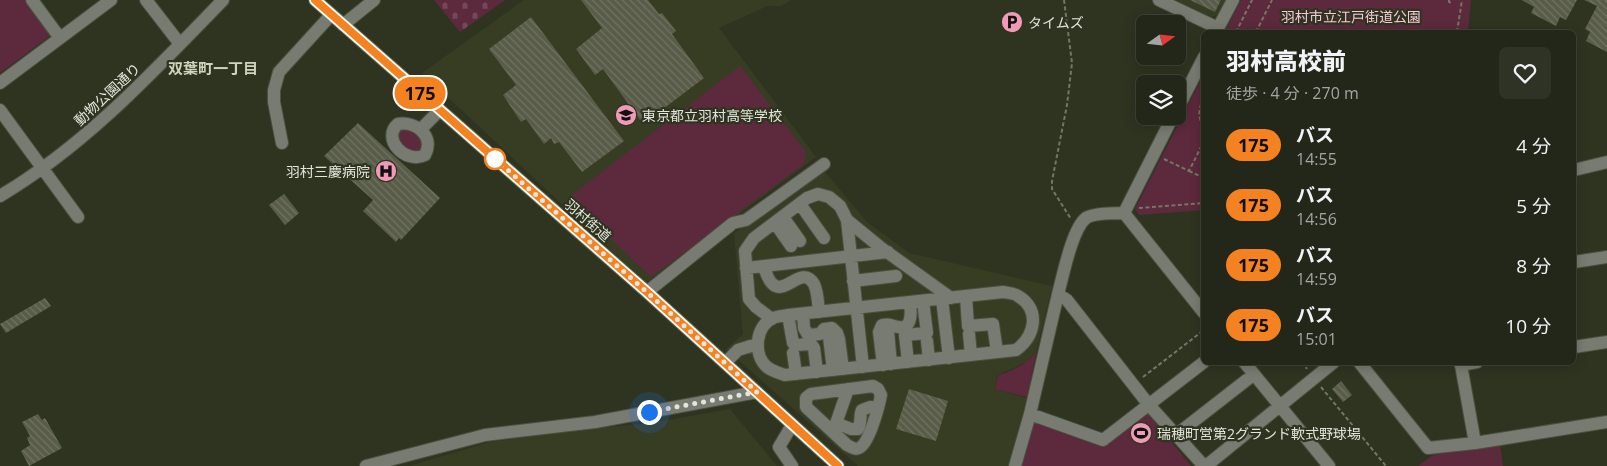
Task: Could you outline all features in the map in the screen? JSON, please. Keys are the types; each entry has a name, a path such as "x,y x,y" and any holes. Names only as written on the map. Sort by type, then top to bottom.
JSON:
{"main road":[{"name":"羽村街道","path":"315,0 647,292 838,466"}],"street":[{"path":"32,0 60,38"},
{"path":"0,83 111,0"},
{"path":"146,0 180,44"},
{"name":"動物公園通り","path":"0,196 43,168 89,133 138,88 223,0"},
{"path":"343,25 374,0"},
{"path":"1159,0 1217,30 1233,0"},
{"path":"282,143 274,102 274,90 279,72 331,15"},
{"path":"1186,92 1201,63"},
{"path":"0,110 78,217"},
{"path":"421,129 440,110"},
{"path":"1125,211 1169,125"},
{"path":"1576,170 1607,162"},
{"path":"647,292 734,223 746,220 824,164"},
{"path":"772,319 749,299 745,251 754,238 800,204 818,194 829,197 840,206 847,220 863,367"},
{"path":"779,220 794,238 821,233 800,204"},
{"path":"1015,466 1030,414 1058,294 1077,228 1087,217 1125,211"},
{"path":"1125,211 1201,309"},
{"path":"847,220 946,298 949,358"},
{"path":"746,268 888,252"},
{"path":"1576,262 1607,257"},
{"path":"764,266 768,280 773,285 784,286 795,279 809,279 814,284 816,290 819,312"},
{"path":"853,281 881,272 896,276"},
{"path":"1003,292 1017,295 1026,302 1033,315 1033,325 1025,344 1016,350 785,375 766,366 760,356 757,344 759,333 772,319 788,315 966,296 1003,292"},
{"path":"1058,294 1067,300 1149,405 1205,466 1280,408 1330,365"},
{"path":"966,296 968,326 993,324 997,352"},
{"path":"908,362 905,335 927,333 923,300"},
{"path":"888,337 879,332 882,325 890,324 898,328 910,322 910,302"},
{"path":"803,314 804,328 808,335 820,334 824,329 832,328 837,333 828,390"},
{"path":"788,315 793,344 811,344 830,371"},
{"path":"969,334 971,355"},
{"path":"860,342 888,337"},
{"path":"887,364 888,337"},
{"path":"927,341 929,360"},
{"path":"1576,347 1607,342"},
{"path":"827,343 830,371"},
{"path":"725,363 738,350 757,344"},
{"path":"794,353 796,374"},
{"path":"1030,414 1104,440 1201,364"},
{"path":"1246,365 1329,466"},
{"path":"1361,365 1428,448 1475,443 1607,422"},
{"path":"1460,365 1475,443"},
{"path":"1176,435 1254,375"},
{"path":"872,386 878,389 881,396 878,408 866,441 860,448 848,445 835,428 806,407 806,398 811,394 828,390 872,386"},
{"path":"835,428 848,389"},
{"path":"366,466 486,435 596,422 757,392"},
{"path":"835,428 858,429 862,410 870,407 878,408"},
{"path":"792,425 779,448 792,466"}],"path":[{"path":"1064,0 1072,62 1052,189 1072,221"},
{"path":"1237,30 1252,0"},
{"path":"1257,30 1272,0"},
{"path":"1448,0 1452,3"},
{"path":"1457,30 1462,0"},
{"path":"1201,102 1199,115 1201,120"},
{"path":"1189,171 1201,147"},
{"path":"1154,154 1201,177"},
{"path":"1125,211 1201,203"},
{"path":"1133,385 1201,332"},
{"path":"1304,365 1386,466"}],"shaded area":[{"name":"東京都立羽村高等学校","path":"524,0 791,0 781,6 767,6 719,28 816,157 646,283 422,73"},
{"path":"1176,0 1227,0 1220,14 1212,17"},
{"path":"825,172 867,222 909,253 1052,286 1036,353 1027,361 997,375 995,389 1027,398 1008,466 858,466 726,349 743,334 734,233"},
{"path":"730,409 777,466 409,466 490,442 575,430 652,423"}],"green space":[{"path":"0,0 30,0 54,33 0,73"},
{"path":"434,0 505,0 460,32"},
{"name":"羽村市立江戸街道公園","path":"1241,0 1471,0 1468,30 1226,30"},
{"path":"740,66 806,152 804,164 651,277 568,198"},
{"path":"1201,80 1201,210 1139,215 1135,209 1178,125 1186,125 1186,109"},
{"path":"401,128 419,133 424,148 417,153 402,147 398,134"},
{"path":"1036,353 1027,397 995,389 998,375 1019,367"},
{"name":"瑞穂町営第2グランド軟式野球場","path":"1147,412 1191,466 1021,466 1034,423 1105,442"},
{"path":"1500,444 1503,466 1418,466 1433,455"}],"building":[{"path":"581,0 648,0 659,14 662,13 676,31 672,34 704,78 643,124 603,69 595,75 576,49 602,28"},
{"path":"1190,0 1221,0 1215,12"},
{"path":"1522,0 1577,0 1566,20 1560,17 1556,26 1531,13 1534,7"},
{"path":"1584,0 1607,0 1607,52 1586,41 1590,32 1585,29 1597,6"},
{"path":"531,17 624,141 582,172 559,142 554,144 551,138 544,144 526,119 521,122 503,95 516,85 489,49"},
{"path":"358,123 440,198 401,240 399,238 396,242 363,211 373,200 324,156"},
{"path":"284,194 299,213 285,225 269,205"},
{"path":"45,298 51,306 6,333 0,324"},
{"path":"1341,381 1352,395 1343,402 1332,389"},
{"path":"909,389 948,401 936,441 896,429"},
{"path":"38,414 42,420 45,418 62,448 29,466 21,451 30,445 27,438 30,436 22,422"}],"bus line":[{"name":"175","path":"315,0 647,292 838,466"}],"place":[{"name":"タイムズ","path":"1012,22"},
{"name":"東京都立羽村高等学校","path":"626,115"},
{"name":"羽村三慶病院","path":"386,171"},
{"name":"瑞穂町営第2グランド軟式野球場","path":"1141,433"}],"district":[{"name":"双葉町一丁目","path":"213,68"}],"route":[{"path":"495,159 647,292 757,392 649,412"}]}
